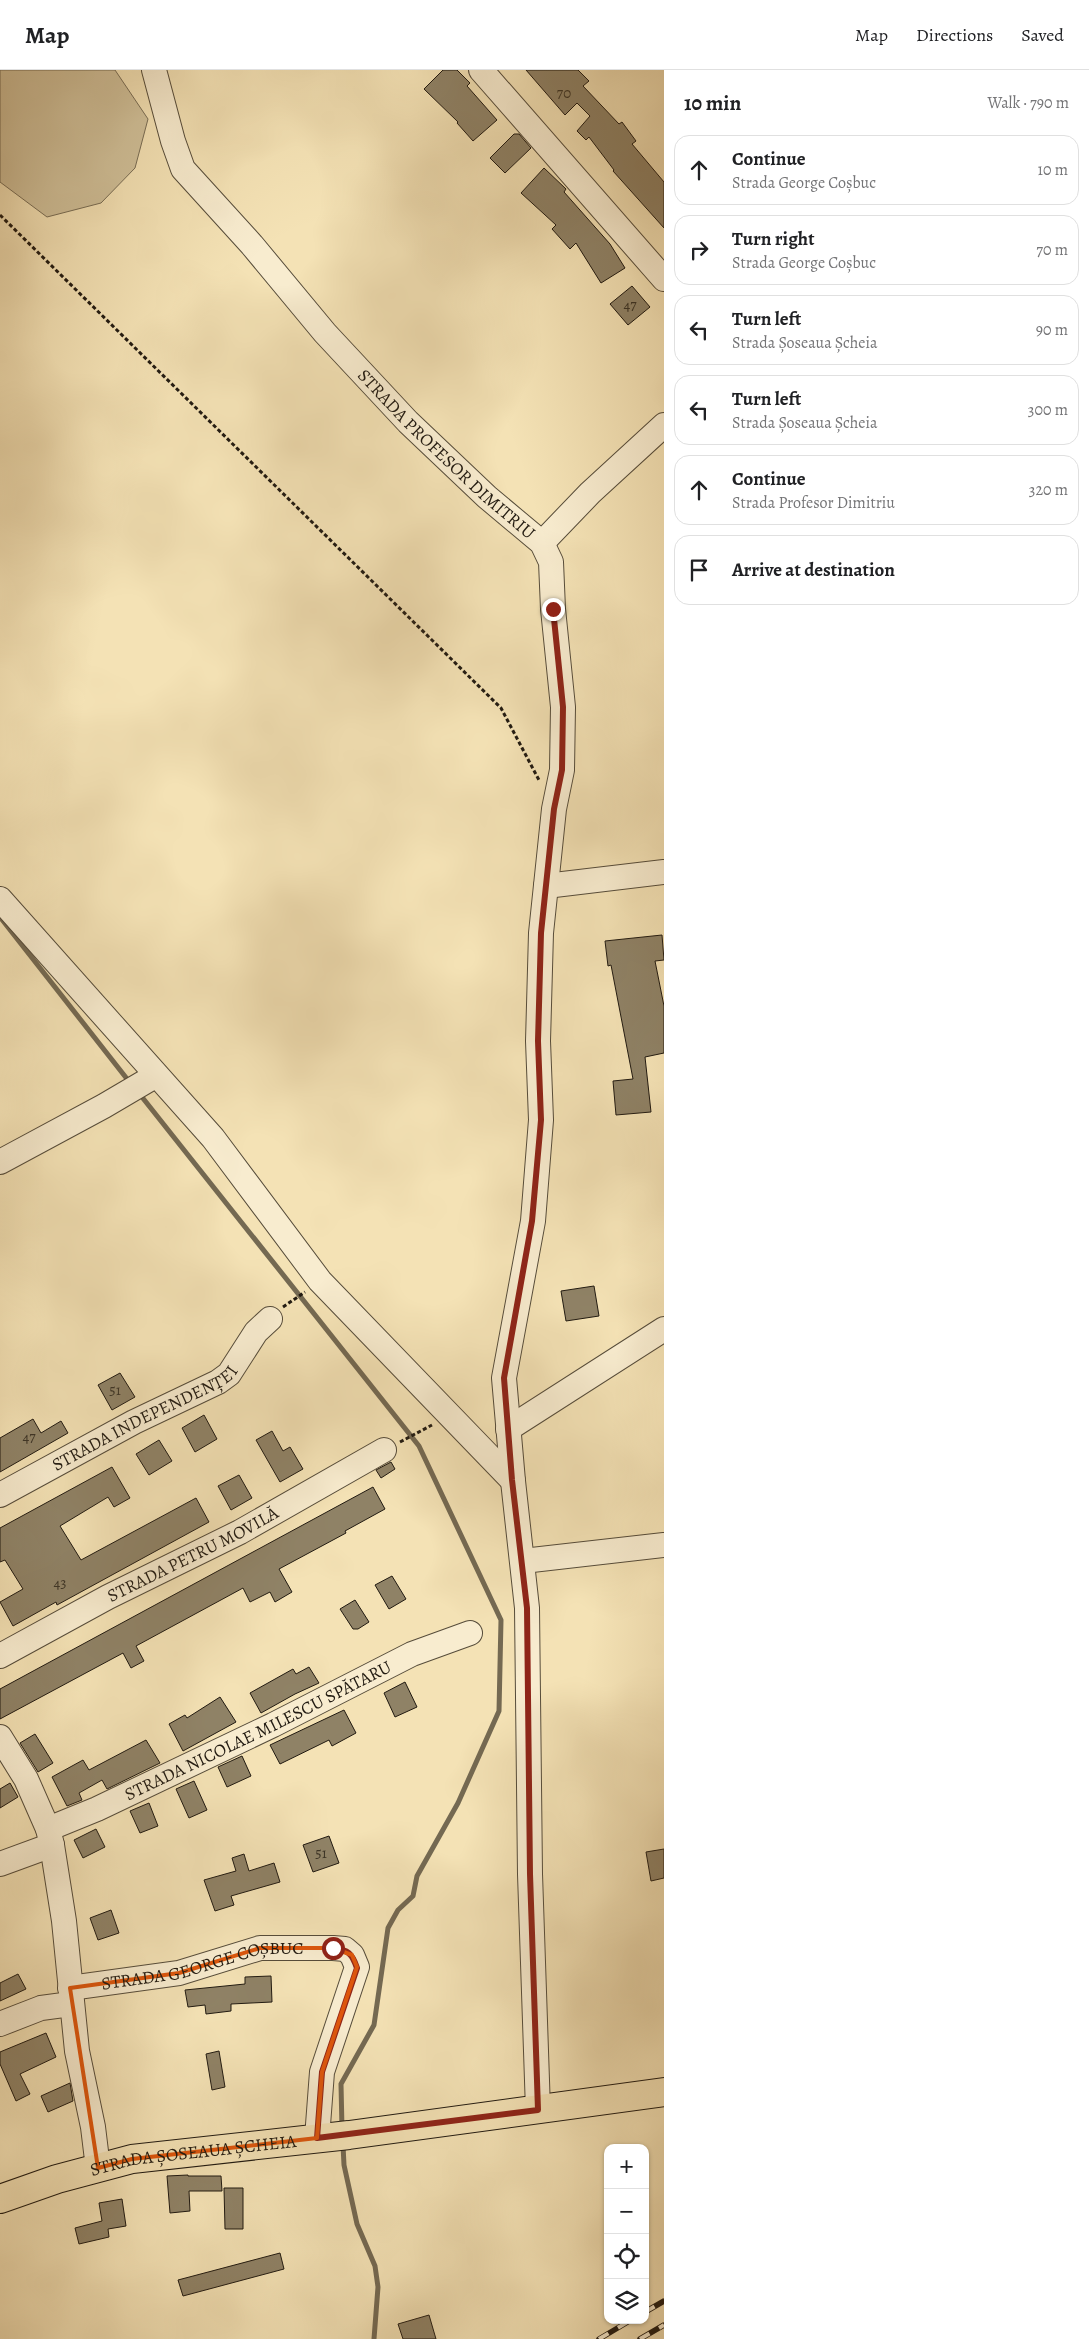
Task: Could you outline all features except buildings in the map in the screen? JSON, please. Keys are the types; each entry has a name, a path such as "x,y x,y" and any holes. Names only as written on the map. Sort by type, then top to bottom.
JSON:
{"main road":[{"name":"STRADA ȘOSEAUA ȘCHEIA","path":"0,2199 56,2179 132,2159 331,2137 664,2092"}],"street":[{"name":"STRADA PROFESOR DIMITRIU","path":"154,70 173,141 183,169 252,246 325,333 408,422 487,497 542,543 551,562 553,609 563,707 562,770 554,809 541,933 538,1041 541,1120 535,1193 532,1221 504,1378 508,1429"},
{"path":"481,70 664,279"},
{"path":"542,543 590,493 664,425"},
{"path":"546,886 664,872"},
{"path":"0,898 149,1079 212,1138 320,1281 512,1480"},
{"path":"0,1162 104,1106 149,1079"},
{"name":"STRADA INDEPENDENȚEI","path":"0,1495 134,1422 218,1382 229,1374 256,1332 270,1319"},
{"path":"538,2110 530,1874 527,1608 508,1429 664,1329"},
{"name":"STRADA PETRU MOVILĂ","path":"0,1656 108,1597 240,1532 393,1446"},
{"path":"523,1561 664,1545"},
{"name":"STRADA NICOLAE MILESCU SPĂTARU","path":"0,1864 97,1809 273,1725 412,1654 470,1632"},
{"path":"2,1742 26,1779 50,1837 64,1921 77,2051 93,2127 98,2168"},
{"name":"STRADA GEORGE COȘBUC","path":"0,2024 71,1996 179,1973 260,1948 333,1948 345,1950 352,1955 357,1968 322,2072 331,2137"}],"path":[{"path":"0,215 501,708 554,809"},
{"path":"289,1303 307,1290"},
{"path":"393,1446 421,1431"}],"highlighted area":[{"path":"260,1948 333,1948 352,1955 357,1967 322,2072 317,2138 132,2159 98,2168 70,1988 179,1973"}],"shaded area":[{"path":"0,70 115,70 148,119 135,168 101,203 47,217 0,182"}],"waterway":[{"path":"0,917 131,1084"},
{"path":"138,1092 419,1446 501,1620 499,1711 458,1803 417,1876 413,1896 398,1910 388,1928 374,2025 341,2084 342,2129"},
{"path":"343,2145 344,2165 357,2224 375,2266 378,2287 374,2339"}],"railway":[{"path":"649,2310 664,2301"},
{"path":"599,2339 624,2324"},
{"path":"640,2339 664,2325"}],"route":[{"path":"333,1948 345,1950 352,1955 357,1968 322,2072 318,2098 317,2138 538,2110 530,1874 527,1608 512,1480 504,1378 532,1221 541,1120 538,1041 541,933 554,809 562,770 563,707 553,609"}]}
